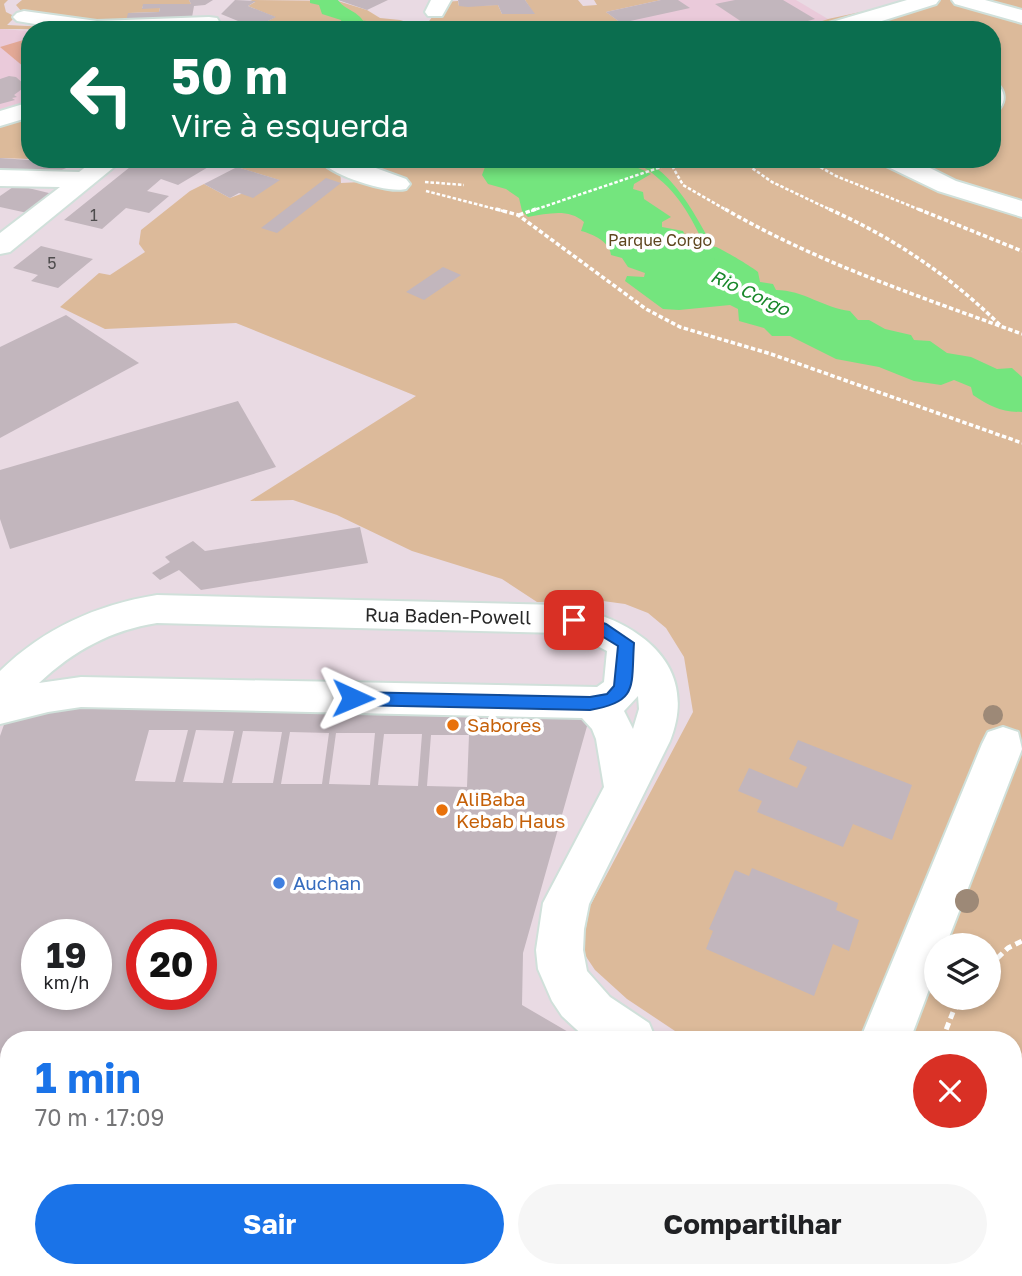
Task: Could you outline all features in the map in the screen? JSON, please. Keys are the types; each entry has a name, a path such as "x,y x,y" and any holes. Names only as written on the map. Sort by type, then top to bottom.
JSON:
{"street":[{"path":"860,21 929,0"},
{"path":"962,0 1022,17"},
{"path":"24,17 53,21"},
{"path":"0,119 21,112"},
{"path":"0,246 100,168"},
{"path":"348,168 397,184"},
{"path":"937,169 967,193 1022,209"},
{"path":"0,178 84,180"},
{"name":"Rua Baden-Powell","path":"0,697 29,668 62,643 99,621 117,615 157,609 560,619 594,625 626,643 652,679 659,704 654,729 569,896 562,920 560,942 564,975 576,999 617,1031"},
{"path":"62,643 68,682 82,692"},
{"path":"0,708 48,696 82,692 590,703 611,700 620,693 624,679 626,643"},
{"path":"590,703 603,712 619,747 625,787"},
{"path":"889,1031 1003,744"}],"path":[{"path":"518,215 659,168"},
{"path":"673,168 683,185 773,237 879,281 1022,334"},
{"path":"753,168 786,190 881,234 973,298 1001,326"},
{"path":"822,168 1022,251"},
{"path":"397,184 518,215 609,283 668,321 771,354 1022,443"},
{"path":"1001,955 1022,941"},
{"path":"946,1031 954,1010"}],"shaded area":[{"path":"661,0 796,0 828,19 618,21 606,12"},
{"path":"0,29 21,30 21,107 0,115"},
{"path":"21,41 21,64 0,47"}],"green space":[{"path":"0,0 8,0 4,4 6,12 22,20 13,19 7,25 21,26 21,29 0,29"},
{"path":"22,0 189,0 191,4 144,4 142,8 160,8 159,12 128,13 129,21 91,21 22,12 16,5"},
{"path":"250,0 338,1 367,10 380,18 403,21 268,21 275,17 248,6 255,2"},
{"path":"525,0 578,0 583,6 597,5 594,0 661,0 606,12 618,21 429,21 443,2 458,1 459,6 498,5 502,14 534,14"},
{"name":"Parque Corgo","path":"916,0 1022,0 1022,1031 675,1031 627,999 595,970 585,955 584,938 590,906 693,712 684,657 666,628 648,613 625,604 603,601 537,602 502,579 412,551 337,515 293,500 250,501 416,396 236,323 105,329 60,307 99,273 110,275 145,252 139,244 141,230 190,191 204,184 230,198 279,180 240,168 340,168 341,183 361,182 351,168 1001,168 1001,21 822,21"},
{"path":"21,119 21,159 0,158 0,125"}],"water":[{"path":"310,0 338,0 363,21 341,21 322,14 319,5 310,3"},
{"name":"Rio Corgo","path":"485,168 643,170 651,174 634,184 633,189 643,192 644,199 671,217 662,222 662,227 683,231 693,241 724,251 758,272 760,282 773,284 776,290 795,293 850,311 858,320 869,320 885,329 911,335 914,340 930,341 947,353 971,357 997,369 1012,368 1022,377 1022,412 1001,410 990,405 973,395 971,387 954,380 941,385 914,381 879,367 836,359 790,336 772,336 764,328 739,321 738,309 730,305 663,309 625,281 627,276 644,277 645,273 628,267 622,258 611,255 608,246 600,239 581,231 584,222 565,213 528,217 522,211 519,198 506,189 488,184 482,175"}],"building":[{"path":"189,0 213,0 205,5 194,6 191,21 126,21 128,13 159,12 160,8 142,9 143,4 191,4"},
{"path":"235,0 256,1 248,6 276,17 268,21 238,21 221,14"},
{"path":"338,0 388,0 367,10"},
{"path":"458,0 525,0 535,14 502,14 498,5 459,6"},
{"path":"661,0 678,0 690,8 630,21 618,21 606,12"},
{"path":"735,0 783,0 815,19 740,21 715,4"},
{"path":"9,76 21,82 21,90 14,95 17,97 12,98 15,100 0,104 0,79"},
{"path":"0,158 21,159 21,168 66,168 50,175 0,174"},
{"path":"129,168 207,168 178,185 161,179 147,191 169,196 149,213 126,208 102,229 64,220"},
{"path":"235,168 280,180 253,198 239,193 230,198 204,184"},
{"path":"326,178 341,183 277,233 261,228"},
{"path":"16,185 57,195 32,214 0,207 0,196"},
{"path":"41,246 93,259 58,288 31,281 38,275 13,268"},
{"path":"443,267 461,275 424,300 406,292"},
{"path":"66,315 139,363 0,438 0,347"},
{"path":"238,401 276,467 10,549 0,519 0,470"},
{"path":"360,527 368,563 201,590 179,570 160,580 152,573 170,562 165,557 193,541 205,551"},
{"path":"13,699 591,712 523,953 522,1005 567,1031 0,1031 0,736","holes":["149,730 188,730 175,782 135,781","196,730 234,731 223,783 183,782","243,731 282,732 273,783 232,783","290,732 329,733 322,784 281,784","336,733 375,733 370,785 329,784","384,734 422,734 418,786 378,785","431,735 469,735 467,787 427,786"]},
{"path":"798,740 912,785 892,840 853,824 843,847 757,812 762,801 738,791 749,768 797,788 807,767 789,759"},
{"path":"752,868 838,903 836,910 859,920 849,951 833,944 814,996 706,949 713,931 709,929 735,870 749,876"}],"waterway":[{"name":"Rio Corgo","path":"650,168 663,178 684,202 715,258"}],"place":[{"name":"Sabores","path":"453,725"},
{"name":"AliBaba Kebab Haus","path":"442,810"},
{"name":"Auchan","path":"279,883"}],"route":[{"path":"353,698 590,703 617,697 624,679 626,643 601,628 574,620"}]}
